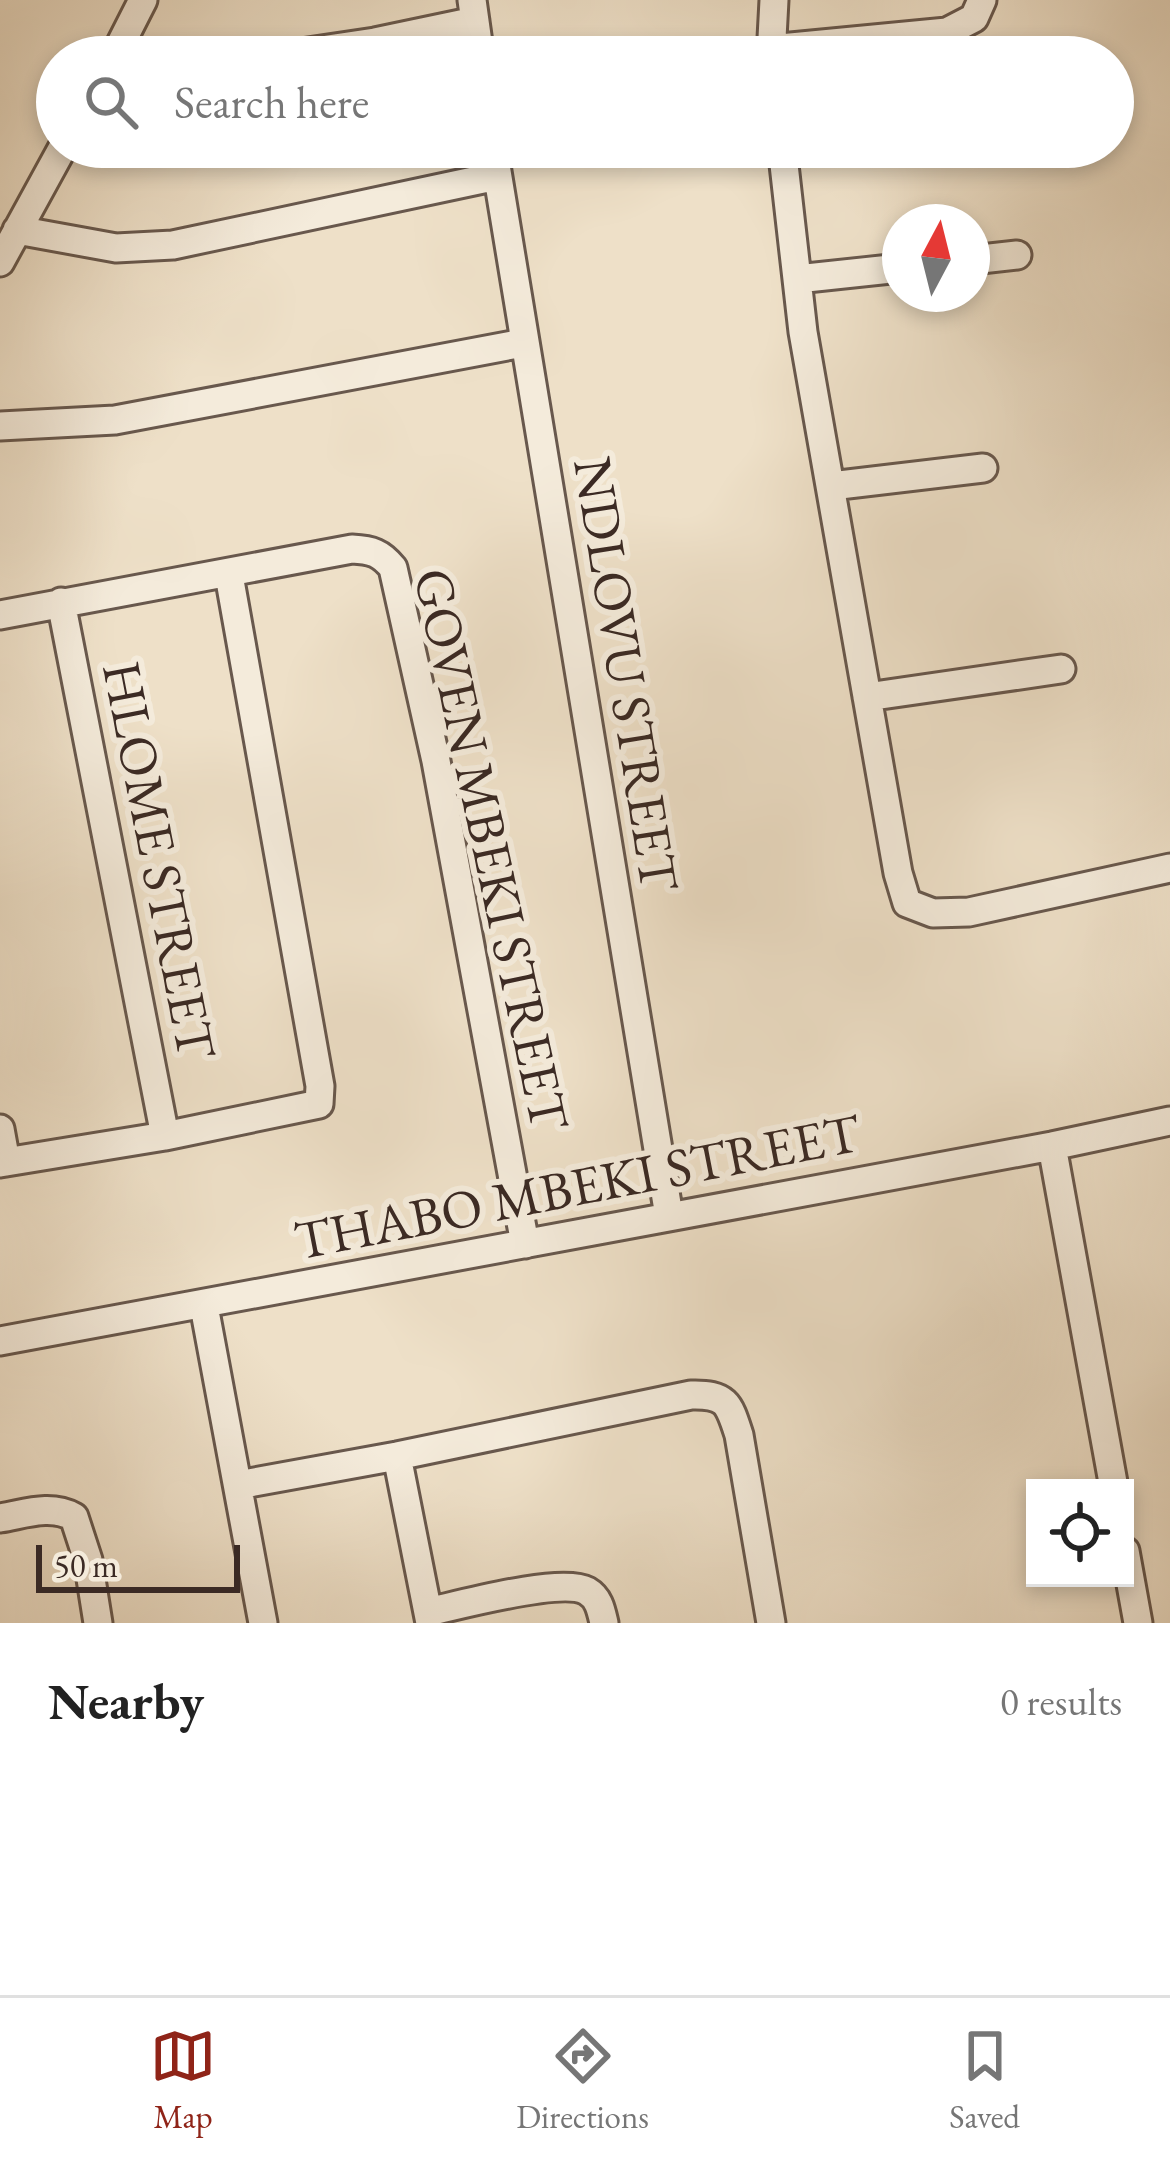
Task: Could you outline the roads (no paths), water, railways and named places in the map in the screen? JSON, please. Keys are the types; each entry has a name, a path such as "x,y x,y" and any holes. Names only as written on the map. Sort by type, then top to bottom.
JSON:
{"street":[{"path":"127,36 143,0"},
{"path":"772,36 774,0"},
{"path":"913,36 946,32 974,18 982,0"},
{"path":"394,36 473,10"},
{"path":"0,262 51,168"},
{"name":"NDLOVU STREET","path":"496,168 669,1216"},
{"path":"784,168 797,279 831,486 907,903 933,913 969,912 1170,868"},
{"path":"16,230 116,248 172,245 497,176"},
{"path":"990,258 1017,255"},
{"path":"797,279 882,270"},
{"path":"0,426 116,420 523,343"},
{"path":"831,486 982,468"},
{"name":"GOVEN MBEKI STREET","path":"229,575 352,550 371,550 393,568 440,784 526,1244"},
{"path":"0,615 229,575 320,1086 319,1104 310,1108 3,1162 0,1129"},
{"name":"HLOME STREET","path":"61,602 165,1136"},
{"path":"867,697 1061,669"},
{"name":"THABO MBEKI STREET","path":"0,1341 1052,1146 1170,1120"},
{"path":"1052,1146 1112,1479"},
{"path":"204,1306 262,1623"},
{"path":"238,1485 692,1395 716,1396 729,1406 739,1436 772,1623"},
{"path":"398,1456 429,1617 537,1589 571,1587 585,1589 598,1600 604,1623"},
{"path":"0,1519 62,1510 74,1517 81,1529 98,1623"},
{"path":"1132,1587 1138,1623"}]}
